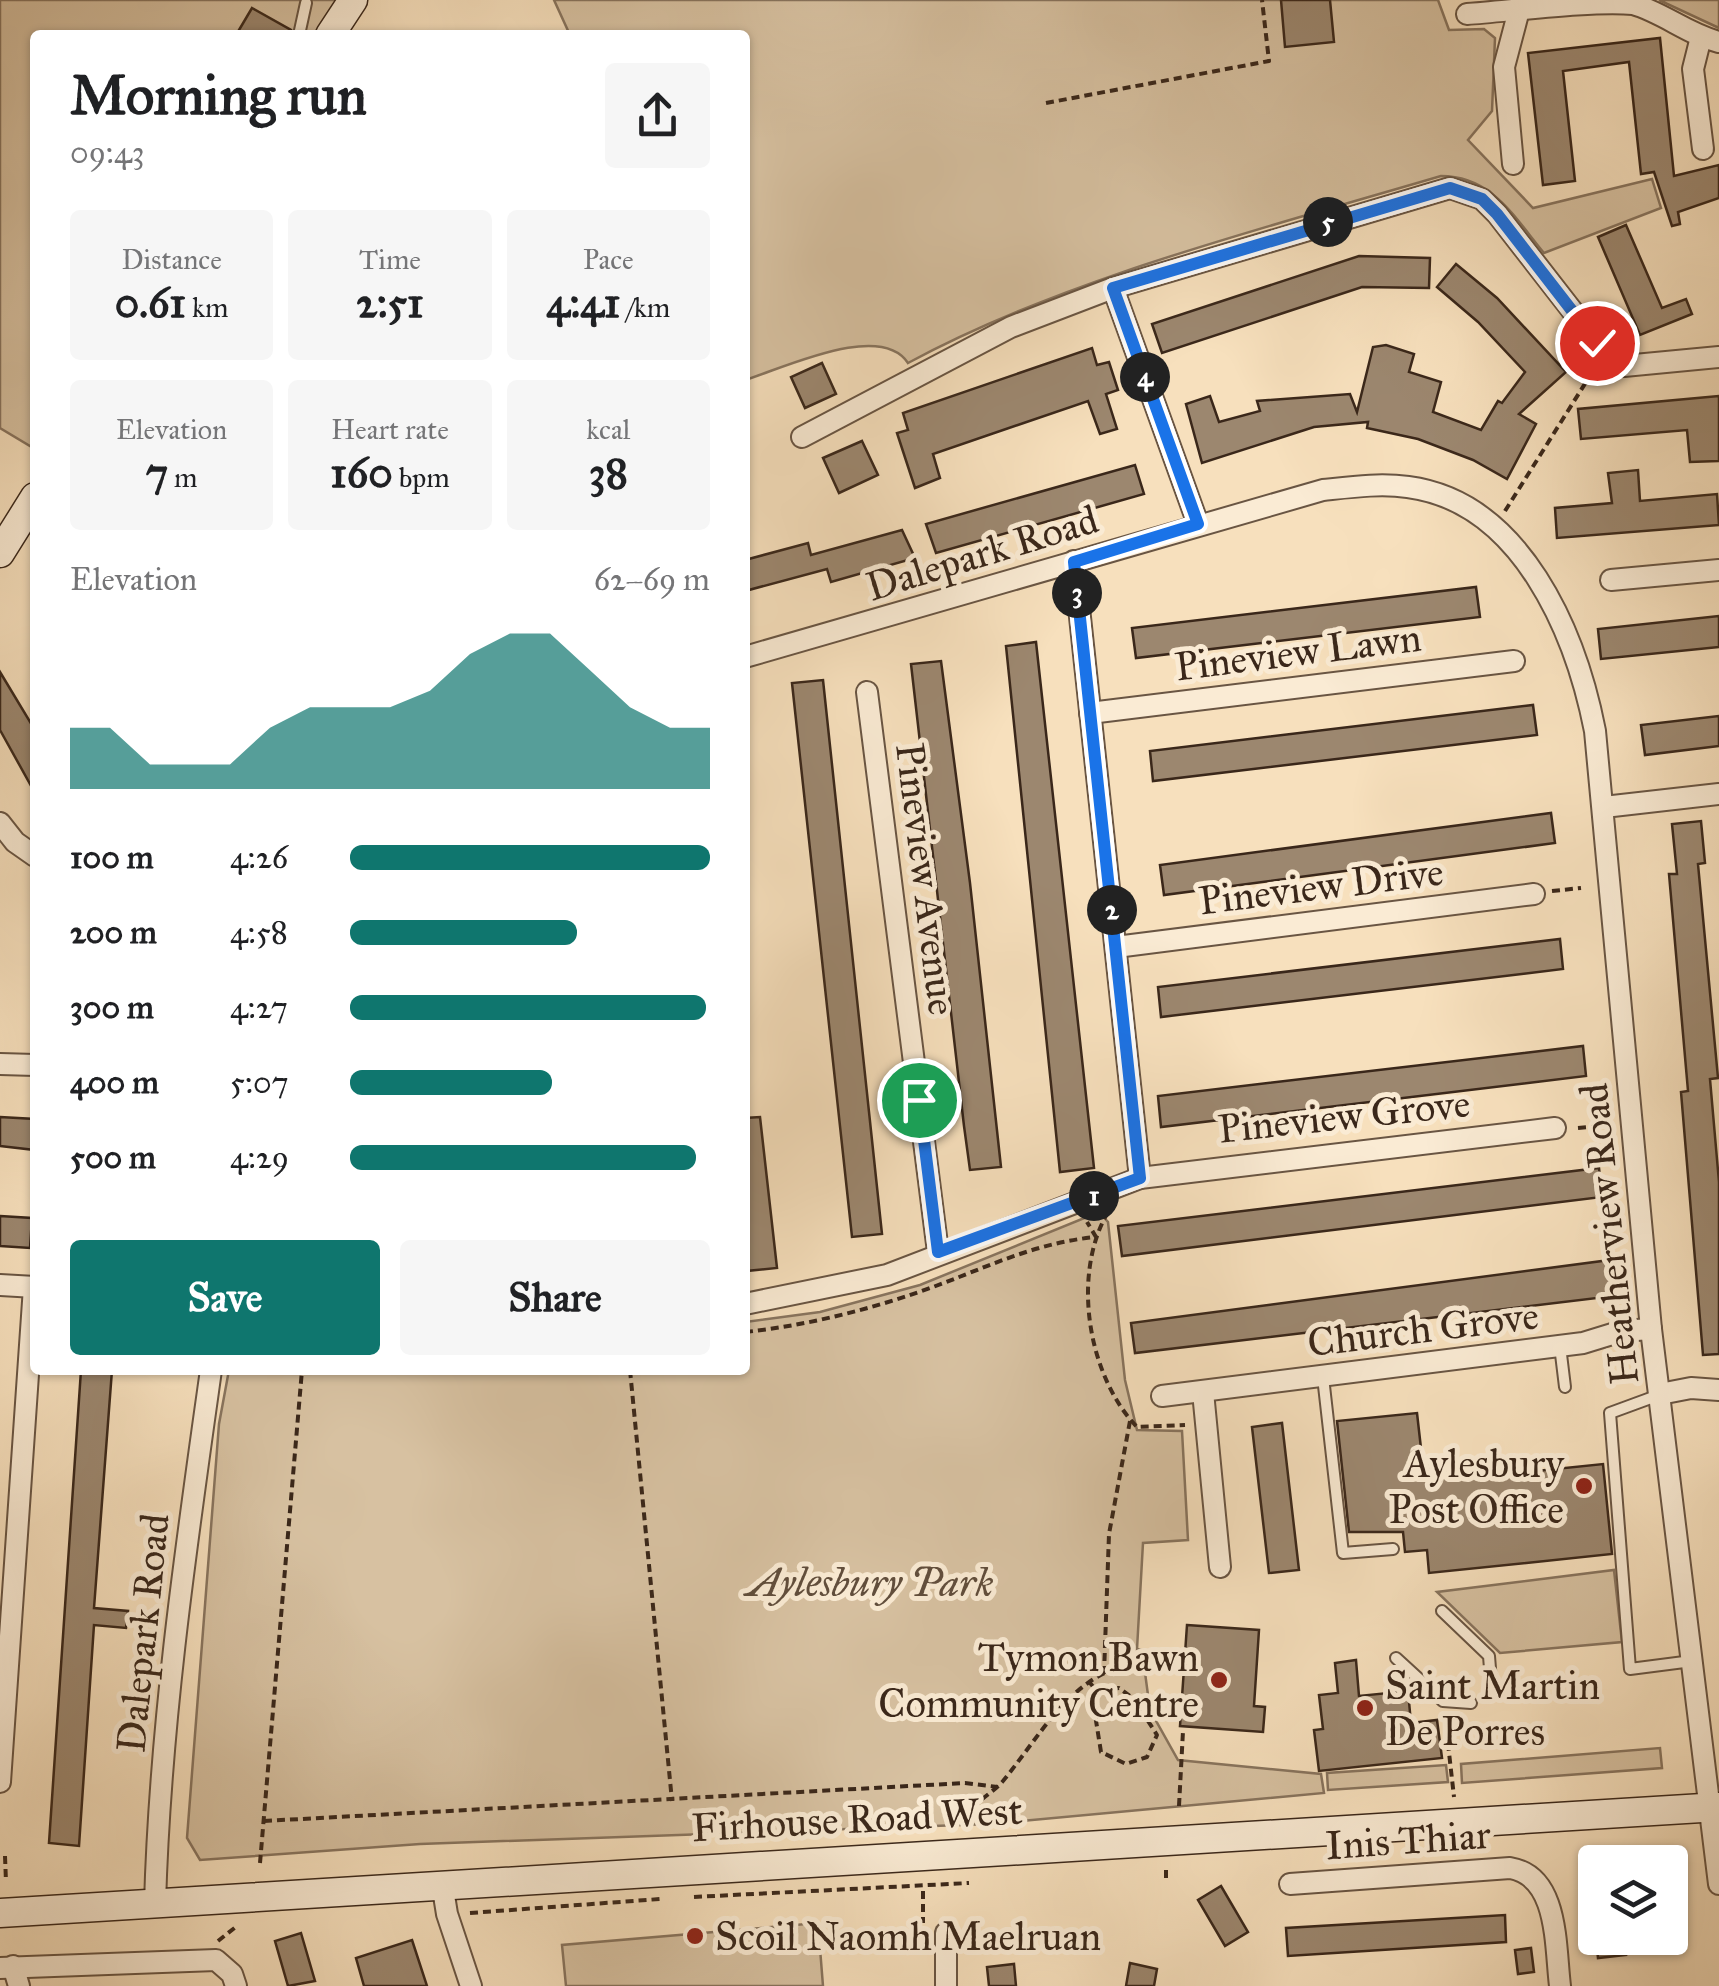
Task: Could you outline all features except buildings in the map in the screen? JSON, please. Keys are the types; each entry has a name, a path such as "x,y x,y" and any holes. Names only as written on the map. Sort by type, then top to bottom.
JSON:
{"street":[{"path":"333,30 352,0"},
{"path":"1467,14 1609,1 1662,15 1710,40 1693,69 1703,149"},
{"path":"1513,164 1504,67 1519,10"},
{"path":"802,437 999,332 1113,288 1431,190 1464,190 1482,199 1500,218 1600,362 1624,366 1719,356"},
{"path":"1113,288 1198,524"},
{"name":"Dalepark Road","path":"750,656 1198,524 1323,490 1370,485 1412,487 1460,504 1494,528 1523,556 1574,654"},
{"path":"0,554 30,505"},
{"path":"1074,562 1140,1178"},
{"path":"1612,580 1719,570"},
{"name":"Heatherview Road","path":"1574,654 1596,731 1651,1328 1714,1807 1719,1884"},
{"name":"Pineview Lawn","path":"1090,713 1514,660"},
{"name":"Pineview Avenue","path":"867,692 938,1252"},
{"path":"1604,807 1719,794"},
{"path":"0,822 15,842 30,852"},
{"name":"Pineview Drive","path":"1116,948 1543,893"},
{"path":"0,1064 30,1066"},
{"name":"Pineview Grove","path":"750,1303 887,1276 938,1252 1140,1178 1555,1128"},
{"path":"0,1284 30,1287"},
{"name":"Church Grove","path":"1162,1396 1560,1346 1651,1328"},
{"path":"0,1782 30,1345"},
{"name":"Dalepark Road","path":"155,1904 157,1832 180,1593 210,1375"},
{"path":"1660,1394 1692,1388 1719,1390"},
{"path":"1204,1392 1220,1567"},
{"name":"Firhouse Road West","path":"0,1913 1714,1807"},
{"name":"Inis Thiar","path":"1290,1884 1510,1868 1528,1871 1539,1880 1548,1908 1560,1986"},
{"path":"442,1883 447,1914 471,1986"},
{"path":"946,1933 946,1986"},
{"path":"11,1973 216,1960 232,1974 236,1986"}],"lane":[{"path":"300,30 306,3"},
{"path":"1560,1346 1565,1386"},
{"path":"1323,1377 1342,1553 1393,1549"},
{"path":"1660,1394 1610,1413 1630,1669 1693,1660"},
{"path":"1442,1611 1489,1656 1491,1681"},
{"path":"1396,1658 1444,1702 1471,1703"}],"path":[{"path":"1046,103 1269,60 1262,0"},
{"path":"1494,528 1600,362"},
{"path":"1543,893 1581,888"},
{"path":"1578,1128 1603,1126"},
{"path":"1108,1212 1096,1237 1092,1328 1102,1375 1117,1406 1137,1427 1185,1425"},
{"path":"1081,1214 1096,1237"},
{"path":"750,1331 868,1307 917,1293 1030,1247 1096,1237"},
{"path":"260,1863 302,1375"},
{"path":"630,1375 672,1801"},
{"path":"1104,1674 1109,1534 1130,1420"},
{"path":"967,1820 971,1808 998,1787 1068,1698 1104,1674 1139,1660 1172,1664"},
{"path":"1090,1683 1097,1691"},
{"path":"1119,1688 1134,1699 1157,1735 1147,1757 1126,1764 1101,1752 1093,1702 1097,1691 1119,1688"},
{"path":"1444,1702 1454,1807"},
{"path":"1178,1806 1183,1730"},
{"path":"264,1820 965,1783 998,1787"},
{"path":"5,1856 6,1882"},
{"path":"1166,1870 1166,1883"},
{"path":"694,1897 969,1883"},
{"path":"923,1891 924,1922"},
{"path":"461,1914 674,1898"}],"green space":[{"path":"0,0 338,0 318,30 30,30 30,446 0,428"},
{"path":"554,0 1438,0 1449,30 1484,29 1495,38 1492,111 1468,140 1533,208 1652,179 1661,208 1544,253 1512,213 1488,191 1459,178 1441,176 1100,280 1033,305 908,363 895,351 877,346 855,347 807,358 750,378 750,30 568,30"},
{"path":"1659,0 1719,0 1719,28"},
{"name":"Aylesbury Park","path":"1099,1212 1108,1222 1125,1380 1137,1430 1182,1431 1188,1540 1143,1543 1137,1649 1142,1650 1150,1710 1178,1760 1321,1774 1324,1793 990,1824 420,1844 200,1860 187,1838 219,1424 228,1375 750,1375 750,1321 820,1312 920,1285"},
{"path":"1614,1570 1622,1642 1500,1653 1437,1592"},
{"path":"1660,1748 1662,1768 1462,1783 1461,1764"},
{"path":"1446,1765 1448,1782 1328,1790 1327,1773"},
{"path":"818,1923 823,1986 566,1986 562,1945"}],"place":[{"name":"Aylesbury Post Office","path":"1584,1486"},
{"name":"Tymon Bawn Community Centre","path":"1219,1680"},
{"name":"Saint Martin De Porres","path":"1365,1708"},
{"name":"Scoil Naomh Maelruan","path":"695,1936"}],"route":[{"path":"919,1100 938,1252 1140,1178 1074,562 1198,524 1113,288 1431,190 1450,188 1482,199 1497,214 1597,343"}]}
